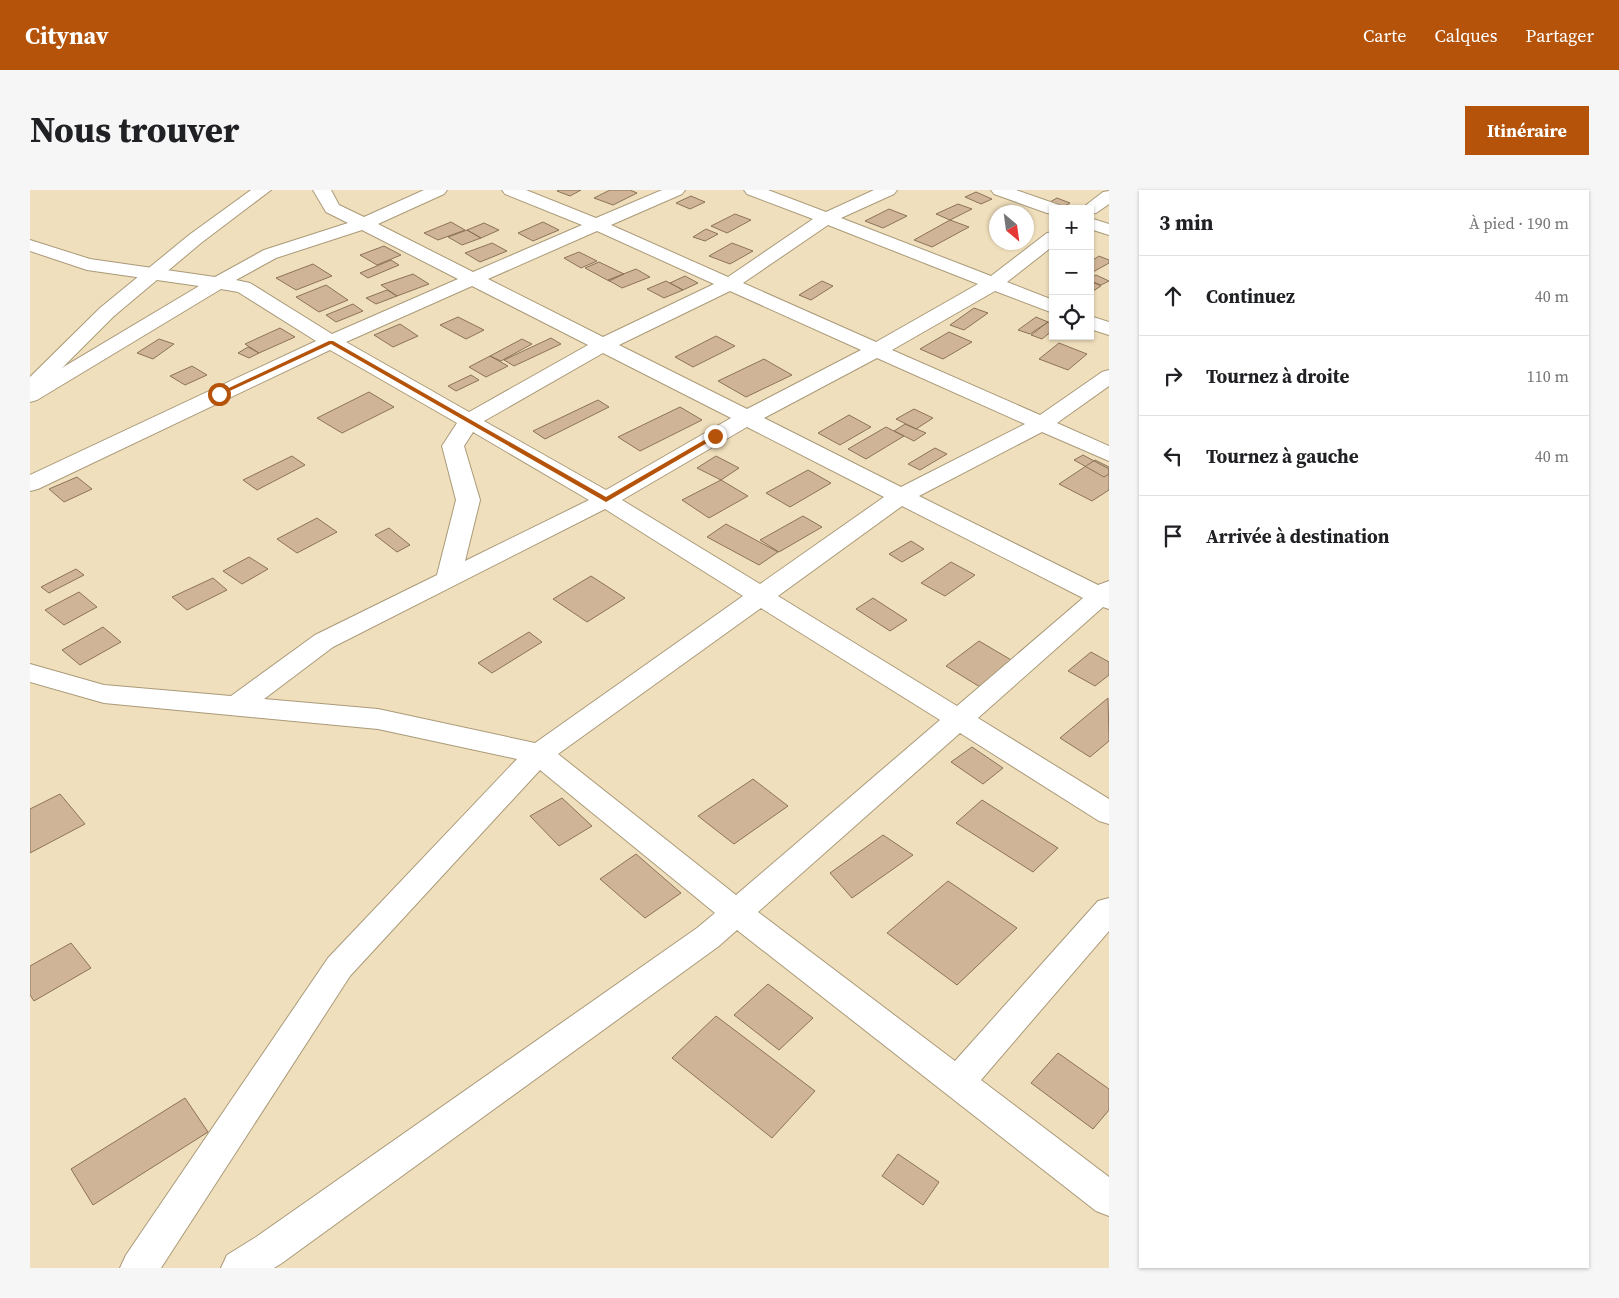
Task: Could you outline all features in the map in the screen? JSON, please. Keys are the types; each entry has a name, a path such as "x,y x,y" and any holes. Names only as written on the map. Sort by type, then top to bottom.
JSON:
{"street":[{"path":"30,389 107,312 195,239 262,190"},
{"path":"240,1268 269,1250 708,937 958,719 1106,596 899,497 603,344 332,208 322,190"},
{"path":"30,396 218,283 270,254 364,224 438,190"},
{"path":"511,190 597,225 1109,454"},
{"path":"30,484 331,342 676,190"},
{"path":"753,190 1049,305"},
{"path":"448,579 468,500 453,446 469,421 603,344 730,284 825,218 888,190"},
{"path":"1000,190 1049,208"},
{"path":"1094,206 1109,196"},
{"path":"1094,224 1109,230"},
{"path":"236,706 324,641 606,500 747,418 877,350 993,284 1049,240"},
{"path":"30,246 87,264 243,287 331,342 606,500 1109,813"},
{"path":"1094,324 1109,330"},
{"path":"139,1268 339,966 539,754 899,497 1042,424 1109,376"},
{"path":"30,673 104,694 378,719 539,754 736,912 1109,1199"},
{"path":"958,1082 1109,910"}],"building":[{"path":"581,190 570,196 557,191"},
{"path":"610,190 630,190 637,193 613,205 594,198"},
{"path":"976,192 992,199 981,204 965,197"},
{"path":"691,196 705,202 690,209 676,203"},
{"path":"1057,198 1070,203 1058,205 1050,202"},
{"path":"958,204 972,209 950,220 936,214"},
{"path":"889,209 907,216 883,228 865,221"},
{"path":"735,214 751,220 727,233 711,226"},
{"path":"950,220 969,227 932,247 914,240"},
{"path":"451,222 465,230 438,240 424,233"},
{"path":"543,222 559,230 533,241 518,233"},
{"path":"484,223 499,230 481,238 467,230"},
{"path":"706,229 718,234 705,241 693,237"},
{"path":"467,230 481,238 462,245 448,237"},
{"path":"492,243 507,251 480,262 465,253"},
{"path":"732,243 753,251 730,264 709,256"},
{"path":"384,246 401,255 377,265 360,255"},
{"path":"579,252 597,261 581,268 564,258"},
{"path":"1099,256 1109,260 1109,263 1094,271 1094,259"},
{"path":"391,260 399,265 368,278 360,273"},
{"path":"599,262 624,274 609,281 585,268"},
{"path":"313,264 332,276 296,290 276,278"},
{"path":"636,269 650,277 622,288 608,280"},
{"path":"413,274 429,284 397,296 381,285"},
{"path":"1096,275 1109,281 1101,285 1094,282 1094,276"},
{"path":"685,276 698,283 683,290 670,283"},
{"path":"666,281 683,290 664,298 647,289"},
{"path":"822,281 833,286 811,300 799,295"},
{"path":"1094,283 1101,286 1094,290"},
{"path":"326,285 348,300 319,312 296,297"},
{"path":"387,290 397,296 376,304 366,298"},
{"path":"353,304 363,311 336,322 326,315"},
{"path":"974,308 988,313 964,330 950,325"},
{"path":"458,317 484,330 466,339 440,325"},
{"path":"1036,317 1048,322 1030,334 1018,330"},
{"path":"1049,322 1049,333 1042,339 1031,335"},
{"path":"400,324 418,336 393,347 374,335"},
{"path":"280,328 295,337 259,353 245,344"},
{"path":"949,332 972,342 943,359 920,349"},
{"path":"716,336 735,346 693,367 675,357"},
{"path":"551,338 561,344 514,366 504,360"},
{"path":"159,339 174,344 153,359 137,353"},
{"path":"522,339 532,344 501,361 490,356"},
{"path":"1059,343 1087,354 1068,370 1039,359"},
{"path":"248,347 259,353 249,358 238,353"},
{"path":"490,356 508,366 486,377 469,367"},
{"path":"764,359 792,375 746,397 718,381"},
{"path":"192,366 207,375 185,385 170,376"},
{"path":"471,375 479,380 456,391 448,386"},
{"path":"369,392 394,407 342,433 317,418"},
{"path":"598,400 609,407 545,439 533,431"},
{"path":"680,407 702,420 640,451 618,437"},
{"path":"914,409 933,418 916,429 896,419"},
{"path":"849,415 871,427 840,445 818,433"},
{"path":"905,424 926,433 914,441 894,431"},
{"path":"886,427 904,436 866,459 848,449"},
{"path":"935,448 947,454 920,470 908,464"},
{"path":"1083,455 1109,469 1109,474 1104,477 1074,460"},
{"path":"292,456 305,465 257,490 243,480"},
{"path":"716,456 739,468 721,480 697,468"},
{"path":"1095,460 1109,467 1109,490 1092,501 1059,484"},
{"path":"808,470 831,483 790,507 766,493"},
{"path":"77,477 92,489 64,502 49,489"},
{"path":"721,480 748,496 709,518 682,500"},
{"path":"803,516 822,527 779,552 760,540"},
{"path":"317,518 337,532 297,553 277,539"},
{"path":"726,524 778,552 759,565 707,537"},
{"path":"389,528 410,545 397,552 375,535"},
{"path":"911,541 924,549 902,562 889,554"},
{"path":"249,557 268,569 242,584 223,571"},
{"path":"951,562 975,575 945,596 921,583"},
{"path":"76,569 84,575 49,593 41,587"},
{"path":"591,576 625,598 587,622 553,599"},
{"path":"213,578 227,590 187,610 172,597"},
{"path":"79,592 97,607 64,625 45,610"},
{"path":"873,598 907,620 890,631 856,609"},
{"path":"103,627 121,642 80,665 62,650"},
{"path":"529,632 542,642 492,673 478,663"},
{"path":"979,641 1013,661 980,687 946,666"},
{"path":"1091,652 1109,662 1109,675 1095,686 1068,671"},
{"path":"1108,698 1109,741 1090,757 1060,738"},
{"path":"972,747 1003,768 983,784 951,762"},
{"path":"753,779 788,806 734,844 698,816"},
{"path":"60,794 85,824 30,853 30,809"},
{"path":"562,798 592,826 559,846 530,816"},
{"path":"982,800 1058,848 1033,872 956,823"},
{"path":"883,835 913,855 852,898 830,873"},
{"path":"636,854 681,893 645,918 600,879"},
{"path":"948,881 1017,928 957,985 887,933"},
{"path":"71,943 91,968 34,1001 30,995 30,966"},
{"path":"768,984 813,1018 779,1050 734,1015"},
{"path":"716,1016 815,1091 772,1138 672,1058"},
{"path":"1058,1053 1109,1089 1109,1110 1093,1129 1031,1083"},
{"path":"185,1098 208,1132 93,1205 71,1169"},
{"path":"898,1154 939,1182 923,1205 882,1176"}],"route":[{"path":"219,394 331,342 606,500 715,436"}]}
